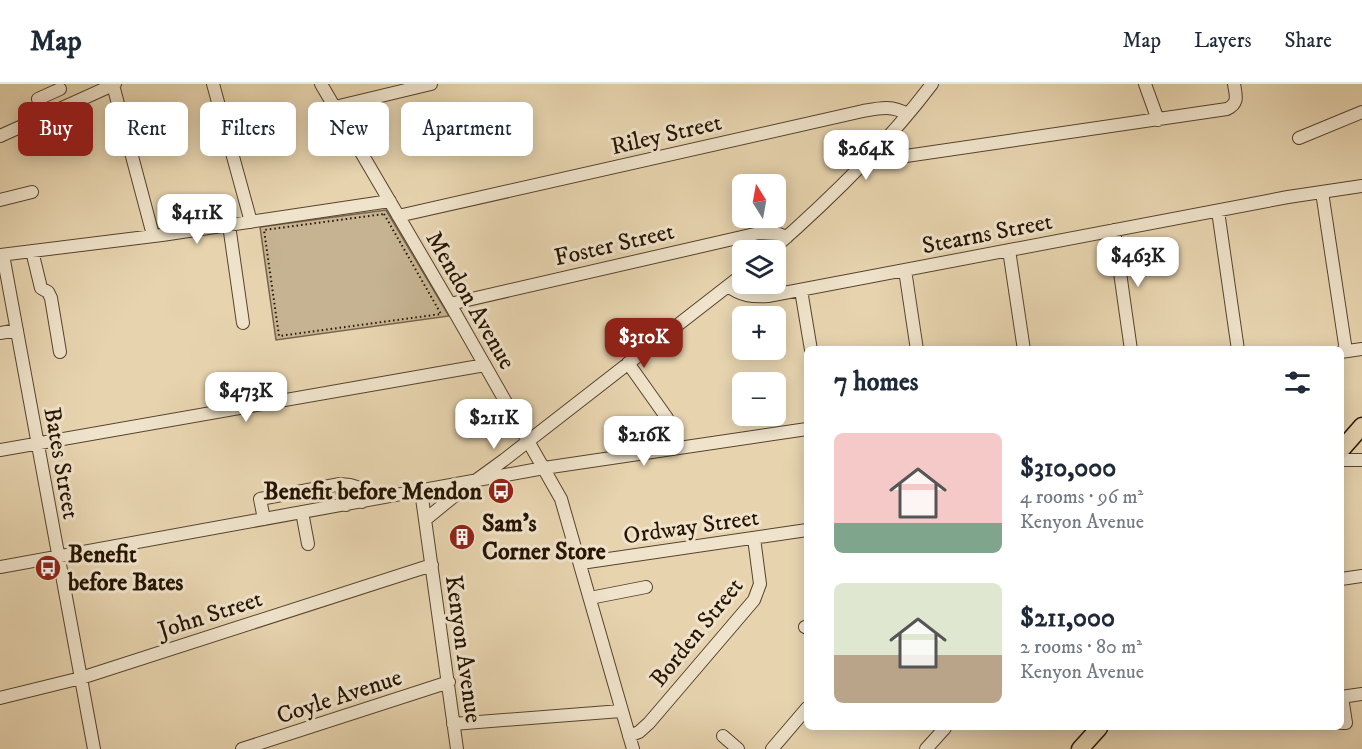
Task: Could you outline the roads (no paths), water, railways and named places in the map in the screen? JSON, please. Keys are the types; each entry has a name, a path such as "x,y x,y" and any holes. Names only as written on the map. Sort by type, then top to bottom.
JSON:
{"main road":[{"path":"1344,447 1362,426"},
{"path":"1080,749 1097,730"}],"street":[{"path":"76,102 114,84 153,235"},
{"path":"213,84 250,222"},
{"name":"Mendon Avenue","path":"321,84 332,102"},
{"path":"356,102 431,84"},
{"path":"784,240 809,218 874,150 932,84"},
{"path":"1145,84 1158,120"},
{"path":"874,150 888,156 906,156 1227,109 1236,101 1234,84"},
{"path":"39,102 38,99 58,87 65,102"},
{"name":"Riley Street","path":"398,216 863,111 890,107 907,114"},
{"path":"1299,138 1362,112"},
{"path":"0,136 18,128"},
{"name":"Mendon Avenue","path":"364,156 561,500 633,749"},
{"name":"Stearns Street","path":"728,286 735,292 749,297 801,290 1114,230 1362,186"},
{"path":"0,200 32,192"},
{"path":"1322,192 1343,346"},
{"path":"2,255 390,201"},
{"path":"1218,211 1237,346"},
{"path":"229,225 243,322"},
{"path":"1114,230 1130,346"},
{"name":"Foster Street","path":"450,304 759,233 779,234 787,237"},
{"path":"1009,250 1023,346"},
{"path":"32,251 40,288 48,292 51,298 60,352"},
{"name":"Bates Street","path":"2,255 94,749"},
{"path":"905,270 916,346"},
{"path":"426,519 732,283"},
{"path":"801,290 810,346"},
{"path":"0,333 17,330"},
{"path":"1344,351 1362,349"},
{"path":"628,363 667,418 670,433 679,447"},
{"path":"0,450 485,364"},
{"path":"0,567 544,468 804,429"},
{"path":"1344,460 1362,460"},
{"path":"264,519 260,499 340,484 360,488 362,502"},
{"path":"340,484 346,505"},
{"name":"Kenyon Avenue","path":"420,491 426,519 457,749"},
{"path":"302,512 308,544"},
{"name":"Ordway Street","path":"580,563 804,530"},
{"name":"Borden Street","path":"629,736 639,732 649,723 754,600 760,584 754,538"},
{"name":"John Street","path":"0,698 81,678 432,565"},
{"path":"1344,579 1362,576"},
{"path":"590,598 646,586"},
{"name":"Coyle Avenue","path":"242,749 449,682"},
{"path":"1344,697 1362,694"},
{"path":"1344,710 1346,723 1344,723"},
{"path":"453,724 621,711"},
{"path":"772,749 804,712"},
{"path":"926,749 943,730"},
{"path":"723,736 738,749"}],"place":[{"name":"Benefit before Mendon","path":"501,491"},
{"name":"Sam's Corner Store","path":"462,537"},
{"name":"Benefit before Bates","path":"48,568"}]}
